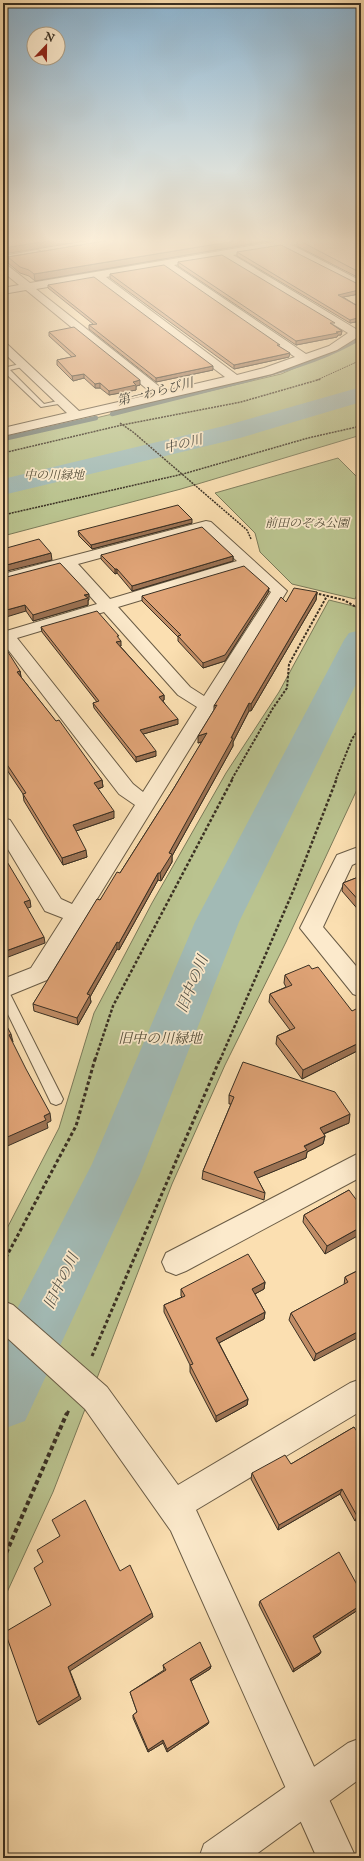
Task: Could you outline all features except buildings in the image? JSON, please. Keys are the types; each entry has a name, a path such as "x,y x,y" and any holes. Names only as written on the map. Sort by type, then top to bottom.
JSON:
{"street":[{"path":"78,327 162,396"},
{"path":"166,327 235,379"},
{"path":"258,327 304,358"},
{"path":"3,432 268,371 333,348 358,331"},
{"path":"3,346 76,415"},
{"path":"3,579 206,525 279,591 39,974 3,990"},
{"path":"68,562 184,691 207,705"},
{"path":"146,803 126,789 5,636 108,607 248,563"},
{"path":"3,825 53,905 76,915"},
{"path":"361,853 344,860 311,928 361,988"},
{"path":"176,1262 361,1164"},
{"path":"3,1315 88,1391 183,1519 337,1858"},
{"path":"174,1506 361,1394"},
{"path":"218,1858 361,1756"}],"lane":[{"path":"24,365 5,369 43,406 62,402"},
{"path":"3,990 56,1099"}],"path":[{"path":"3,453 122,425 241,402 322,379 361,360"},
{"path":"122,425 133,432 182,473 247,530"},
{"path":"3,515 182,473 308,438 361,426"},
{"path":"3,1263 76,1126 92,1068 113,1006 178,878 233,777 273,708 287,688 288,664 327,596"},
{"path":"354,605 361,610"},
{"path":"3,1560 88,1391 294,889 352,739 361,726"}],"green space":[{"name":"中の川緑地","path":"361,340 361,435 181,489 3,536 3,440 281,374"},
{"name":"前田のぞみ公園","path":"338,458 361,481 361,587 355,599 292,584 260,552 255,533 215,493"},
{"name":"旧中の川緑地","path":"329,600 361,608 361,781 286,942 225,1065 172,1184 53,1492 3,1601 3,1236 59,1128 94,1013 152,903 226,773 279,692"}],"waterway":[{"name":"第一わらび川","path":"248,380 306,364 361,338"},
{"name":"第一わらび川","path":"112,414 248,380"},
{"name":"中の川","path":"3,487 231,432 361,394"},
{"name":"第一わらび川","path":"3,439 96,418"},
{"name":"旧中の川","path":"3,1399 114,1174 217,922 361,640"}]}
